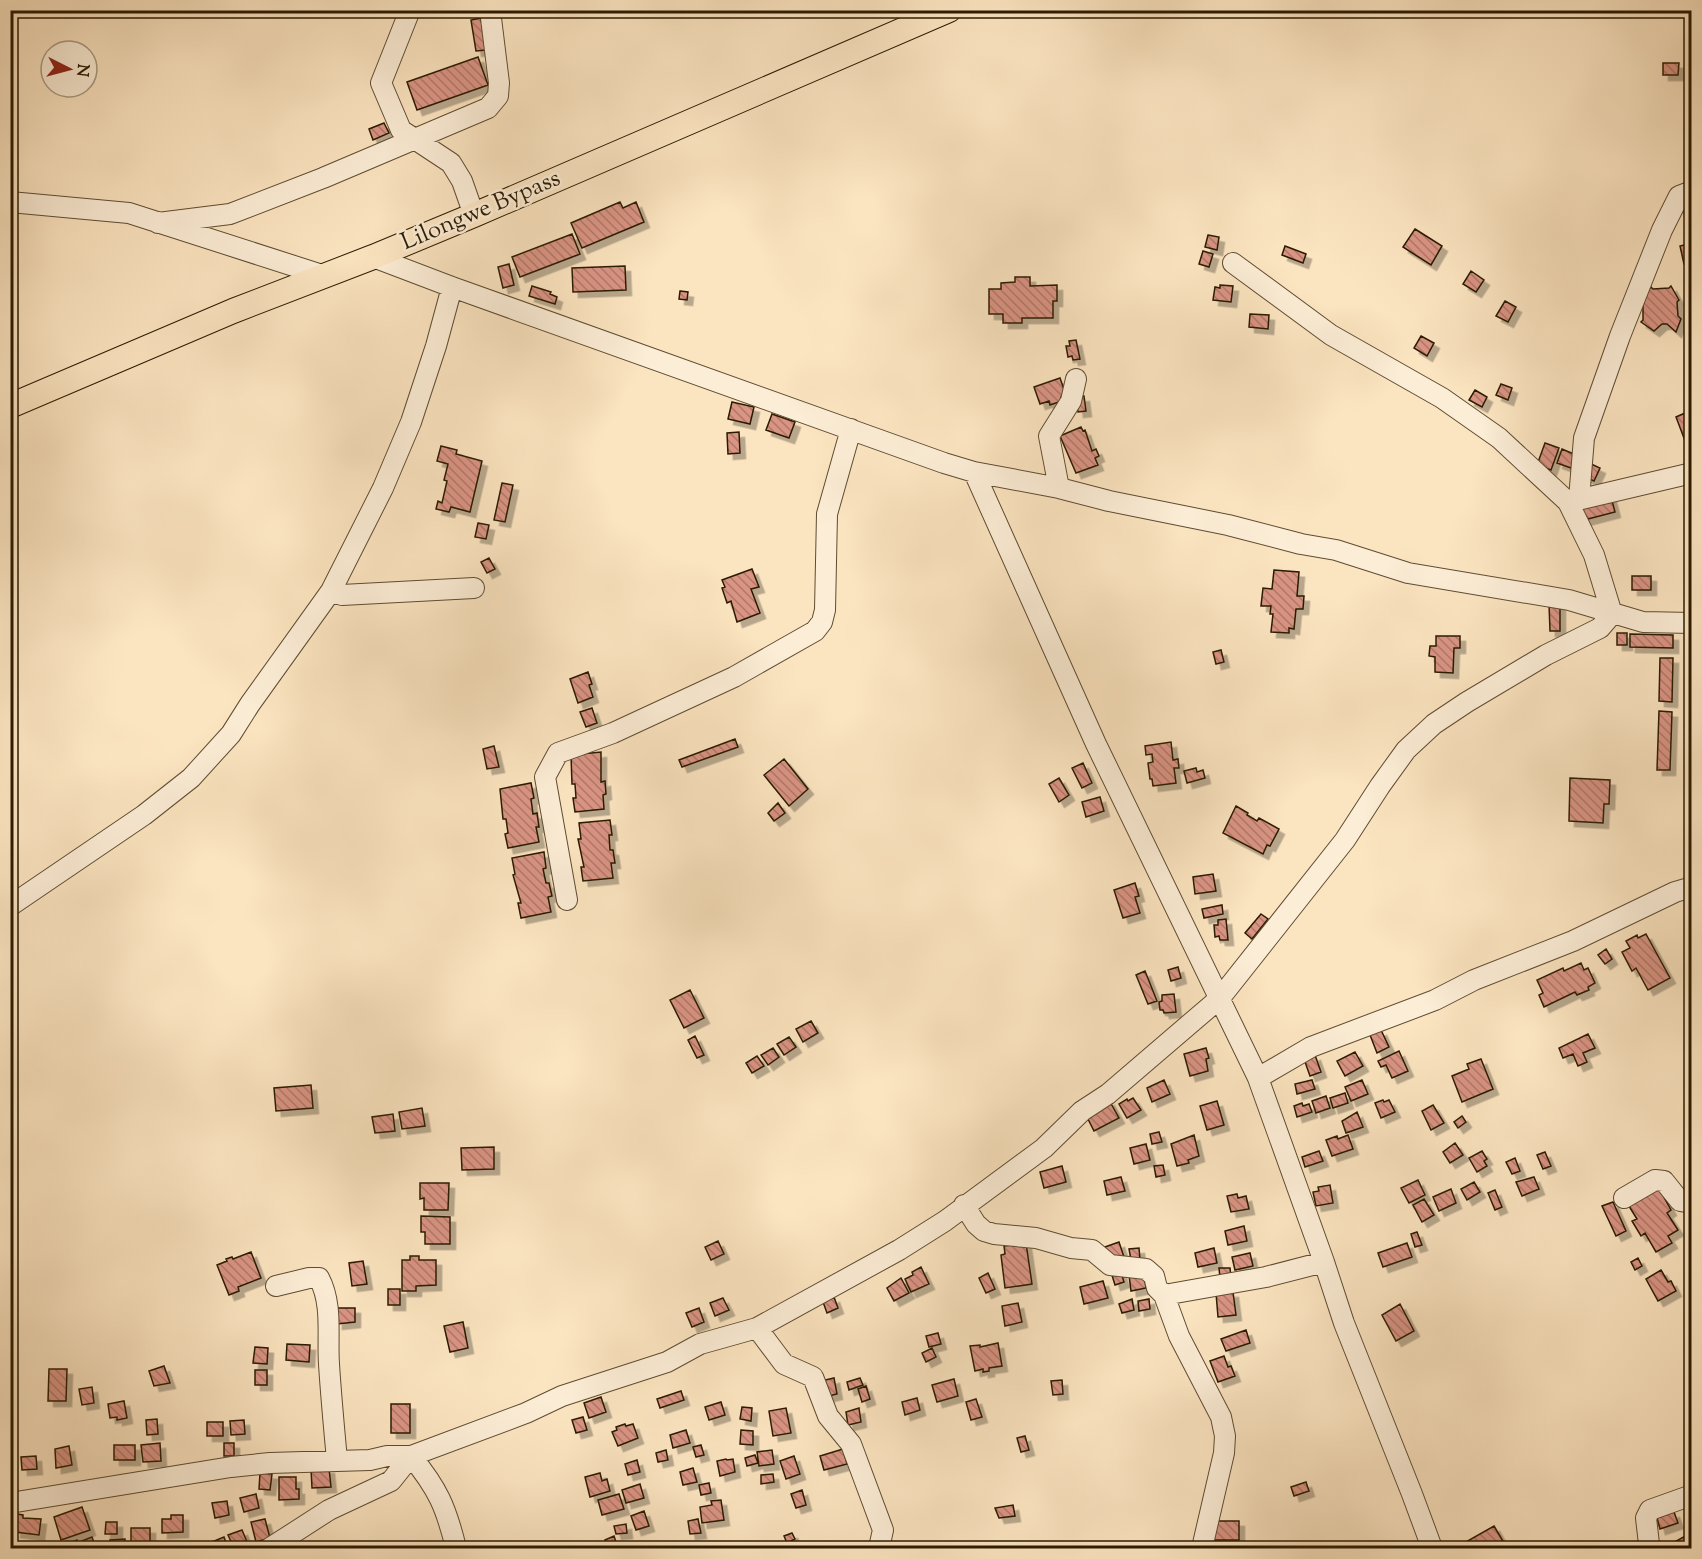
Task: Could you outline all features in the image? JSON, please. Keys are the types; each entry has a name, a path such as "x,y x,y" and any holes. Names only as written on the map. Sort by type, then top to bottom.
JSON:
{"main road":[{"name":"Lilongwe Bypass","path":"10,406 234,311 474,215 950,10"}],"street":[{"path":"410,10 381,82 401,130 450,163 462,181 474,215"},
{"path":"158,223 231,214 488,108 498,96 499,83 490,10"},
{"path":"1573,500 1584,438 1620,336 1662,230 1679,196 1692,191"},
{"path":"10,202 129,213 325,276"},
{"path":"373,257 974,472 1059,488 1108,501 1336,550 1408,573 1569,600 1643,622 1692,623"},
{"path":"1233,263 1331,335 1442,398 1499,438 1573,500 1594,555 1612,614"},
{"path":"10,906 144,816 191,778 231,734 331,591 383,488 411,422 436,346 452,287"},
{"path":"1059,488 1049,436 1071,401 1076,379"},
{"path":"567,900 545,777 558,753 613,733 734,677 815,631 822,622 825,610 827,514 851,429"},
{"path":"974,472 1096,744 1258,1078 1344,1323 1432,1548"},
{"path":"1573,500 1692,473"},
{"path":"331,591 342,596 474,588"},
{"path":"10,1503 231,1467 337,1460 370,1461 387,1456 411,1456 526,1413 562,1396 667,1362 700,1344 757,1328 899,1250 945,1221 1044,1148 1082,1111 1108,1094 1220,998 1345,840 1406,750 1434,724 1458,707 1546,655 1600,628 1612,614"},
{"path":"1258,1078 1311,1047 1435,1000 1474,980 1574,941 1675,892 1692,887"},
{"path":"1624,1198 1655,1180 1664,1181 1680,1201 1692,1203"},
{"path":"964,1205 976,1224 984,1231 1036,1238 1071,1248 1092,1250 1110,1265 1146,1269 1154,1276 1157,1287 1164,1295 1179,1336 1221,1418 1225,1436 1224,1453 1202,1548"},
{"path":"1164,1295 1266,1277 1324,1262"},
{"path":"276,1286 309,1278 319,1278 325,1289 337,1460"},
{"path":"757,1328 784,1364 813,1377 828,1416 851,1444 883,1530 879,1548"},
{"path":"270,1548 329,1510 391,1481 411,1456"},
{"path":"411,1456 438,1491 456,1548"},
{"path":"1645,1548 1649,1544 1646,1518 1650,1510 1692,1495"}],"building":[{"path":"481,18 486,50 476,51 471,20"},
{"path":"478,57 488,85 417,110 407,82"},
{"path":"1663,63 1679,63 1678,75 1663,75"},
{"path":"384,123 389,133 373,140 369,129"},
{"path":"620,202 623,208 636,202 644,222 582,248 571,223"},
{"path":"1692,205 1692,221 1685,222 1684,206"},
{"path":"1415,229 1442,246 1431,265 1403,247"},
{"path":"572,234 580,254 520,277 512,257"},
{"path":"1208,235 1219,237 1217,250 1205,247"},
{"path":"1692,243 1692,262 1684,264 1680,246"},
{"path":"1285,246 1306,254 1303,263 1282,255"},
{"path":"1203,251 1213,254 1209,267 1199,264"},
{"path":"509,264 514,285 503,288 498,267"},
{"path":"625,266 626,290 573,292 572,268"},
{"path":"1471,271 1484,280 1476,292 1463,284"},
{"path":"1015,277 1030,277 1030,286 1057,285 1057,301 1053,301 1053,318 1022,318 1022,323 1003,323 1003,314 989,314 989,289 1001,289 1001,283 1015,282"},
{"path":"1220,285 1233,286 1231,302 1213,300 1215,287 1220,288"},
{"path":"532,286 551,292 550,294 557,297 555,304 529,296"},
{"path":"1671,286 1679,300 1677,302 1678,316 1681,319 1676,332 1667,324 1662,324 1654,331 1641,322 1643,320 1643,301 1641,299 1651,287 1653,289"},
{"path":"680,291 688,292 687,300 679,299"},
{"path":"1505,301 1516,307 1508,322 1496,316"},
{"path":"1250,314 1269,315 1268,329 1249,327"},
{"path":"1421,336 1434,343 1427,356 1414,348"},
{"path":"1076,340 1080,359 1073,360 1072,356 1068,357 1066,346 1070,346 1069,341"},
{"path":"1060,378 1066,395 1061,397 1062,401 1050,405 1049,401 1040,404 1034,387"},
{"path":"1501,384 1512,388 1508,400 1496,395"},
{"path":"1475,390 1487,397 1482,407 1469,400"},
{"path":"1084,396 1086,411 1078,412 1076,397"},
{"path":"732,402 754,407 750,424 728,419"},
{"path":"1692,410 1692,453 1690,454 1676,417"},
{"path":"772,414 795,422 789,438 766,430"},
{"path":"1081,427 1083,431 1085,430 1092,451 1096,449 1099,456 1095,458 1098,465 1076,473 1060,436"},
{"path":"739,432 740,453 728,454 727,433"},
{"path":"1545,443 1559,448 1551,470 1537,465"},
{"path":"441,446 457,450 456,454 482,461 470,512 451,507 449,512 436,509 438,501 442,503 447,481 444,480 448,464 437,461"},
{"path":"1562,449 1576,455 1571,468 1557,463"},
{"path":"1589,463 1600,468 1594,481 1583,476"},
{"path":"502,483 513,485 505,522 494,520"},
{"path":"1610,493 1615,512 1584,520 1579,501"},
{"path":"478,523 489,525 486,539 475,537"},
{"path":"489,558 495,569 487,573 481,562"},
{"path":"752,569 759,587 751,589 760,613 737,622 731,601 727,603 722,580"},
{"path":"1274,570 1299,572 1297,596 1304,596 1303,609 1296,609 1294,629 1289,628 1289,633 1271,632 1273,614 1270,614 1271,606 1261,606 1263,588 1272,589"},
{"path":"1632,576 1651,576 1651,590 1632,590"},
{"path":"1549,604 1560,604 1560,631 1550,631"},
{"path":"1617,633 1627,633 1627,645 1617,645"},
{"path":"1630,634 1673,635 1673,648 1630,647"},
{"path":"1436,636 1460,636 1460,648 1454,648 1453,673 1435,672 1435,657 1429,656 1430,646 1436,646"},
{"path":"1221,650 1224,662 1216,664 1213,652"},
{"path":"1660,658 1673,658 1672,702 1659,701"},
{"path":"588,672 593,697 578,703 570,679"},
{"path":"592,708 597,723 586,727 580,712"},
{"path":"1659,711 1672,712 1670,770 1657,770"},
{"path":"735,739 738,747 682,767 679,760"},
{"path":"1171,742 1173,760 1178,759 1179,768 1174,768 1176,783 1153,786 1148,763 1153,762 1152,754 1146,755 1145,746"},
{"path":"494,746 499,767 487,769 483,749"},
{"path":"601,752 601,782 605,781 606,794 603,795 604,809 575,812 573,798 576,798 575,784 572,784 571,755"},
{"path":"784,759 808,789 789,806 764,775"},
{"path":"1083,763 1092,783 1082,788 1072,768"},
{"path":"1196,768 1197,772 1203,770 1205,778 1187,783 1184,771"},
{"path":"1059,778 1069,795 1059,802 1049,784"},
{"path":"1570,778 1610,780 1609,804 1604,804 1603,823 1569,821"},
{"path":"531,783 534,798 531,799 533,814 537,813 539,827 536,827 539,842 508,848 505,834 508,833 506,819 503,819 500,789"},
{"path":"1100,797 1104,811 1086,817 1082,802"},
{"path":"778,803 785,813 774,821 768,813"},
{"path":"1236,806 1257,821 1259,818 1279,829 1263,854 1223,833"},
{"path":"610,820 612,835 609,835 610,850 613,850 615,863 611,863 613,878 583,881 581,867 584,867 578,839 581,839 579,823"},
{"path":"544,852 546,868 543,869 552,896 548,897 551,912 521,918 518,903 521,903 513,875 515,874 512,858"},
{"path":"1213,874 1216,891 1195,894 1193,877"},
{"path":"1135,883 1139,896 1135,897 1140,913 1123,918 1114,890"},
{"path":"1222,905 1223,914 1204,918 1202,909"},
{"path":"1261,914 1268,919 1252,939 1245,933"},
{"path":"1226,919 1228,940 1220,940 1219,936 1215,937 1214,925 1218,925 1218,920"},
{"path":"1646,934 1670,978 1648,990 1636,968 1632,971 1622,952 1630,948 1626,941 1637,935 1638,938"},
{"path":"1606,949 1612,959 1605,964 1598,955"},
{"path":"1581,963 1584,970 1588,968 1595,983 1588,987 1589,990 1577,995 1575,992 1544,1007 1539,995 1543,993 1537,980 1563,968 1564,971"},
{"path":"1178,967 1181,978 1171,981 1168,970"},
{"path":"1145,971 1157,1001 1148,1004 1136,975"},
{"path":"690,990 704,1018 684,1028 670,1000"},
{"path":"1174,994 1176,1012 1164,1013 1160,1010 1159,1002 1162,1001 1162,995"},
{"path":"811,1021 818,1033 803,1042 796,1029"},
{"path":"1381,1030 1389,1047 1377,1053 1370,1035"},
{"path":"1588,1034 1595,1048 1583,1053 1587,1062 1578,1066 1573,1054 1563,1058 1559,1048"},
{"path":"695,1036 704,1055 697,1058 688,1040"},
{"path":"789,1037 796,1047 784,1055 777,1044"},
{"path":"773,1048 779,1057 768,1065 761,1055"},
{"path":"1206,1048 1209,1058 1206,1059 1208,1071 1190,1076 1184,1054"},
{"path":"1399,1051 1408,1071 1392,1078 1386,1065 1381,1067 1378,1061"},
{"path":"1355,1052 1363,1066 1345,1076 1337,1061"},
{"path":"1315,1055 1321,1072 1310,1076 1304,1059"},
{"path":"757,1056 764,1066 752,1073 746,1063"},
{"path":"1481,1059 1493,1089 1462,1102 1452,1076 1469,1069 1467,1064"},
{"path":"1164,1080 1170,1094 1152,1102 1147,1088"},
{"path":"1312,1080 1315,1089 1297,1094 1295,1084"},
{"path":"1362,1080 1368,1094 1351,1101 1345,1087"},
{"path":"311,1085 313,1108 276,1111 274,1088"},
{"path":"1345,1093 1348,1103 1333,1108 1330,1098"},
{"path":"1326,1096 1330,1108 1316,1113 1312,1101"},
{"path":"1133,1098 1141,1110 1127,1118 1119,1104"},
{"path":"1109,1100 1119,1118 1094,1131 1085,1113"},
{"path":"1383,1100 1384,1102 1389,1100 1395,1112 1381,1118 1375,1103"},
{"path":"1217,1101 1224,1125 1207,1130 1200,1106"},
{"path":"1302,1103 1303,1106 1309,1104 1312,1112 1297,1117 1294,1106"},
{"path":"1433,1105 1444,1123 1431,1130 1422,1111"},
{"path":"422,1108 425,1126 402,1129 399,1112"},
{"path":"1357,1112 1363,1127 1346,1133 1342,1121"},
{"path":"393,1114 395,1131 375,1133 372,1117"},
{"path":"1462,1116 1466,1122 1458,1128 1454,1122"},
{"path":"1159,1132 1162,1142 1152,1144 1150,1134"},
{"path":"1194,1135 1199,1156 1188,1160 1189,1163 1177,1166 1171,1144"},
{"path":"1348,1135 1353,1149 1332,1156 1326,1140"},
{"path":"1455,1143 1463,1155 1450,1163 1443,1152"},
{"path":"1146,1144 1150,1160 1134,1164 1130,1148"},
{"path":"494,1147 494,1169 462,1170 461,1148"},
{"path":"1319,1151 1323,1161 1305,1167 1302,1157"},
{"path":"1482,1151 1487,1159 1484,1161 1487,1166 1477,1172 1469,1158"},
{"path":"1545,1152 1551,1166 1543,1169 1537,1155"},
{"path":"1515,1158 1520,1171 1512,1174 1506,1162"},
{"path":"1163,1165 1165,1175 1156,1177 1154,1166"},
{"path":"1062,1166 1066,1182 1044,1188 1040,1172"},
{"path":"1121,1177 1125,1191 1107,1195 1104,1181"},
{"path":"1534,1177 1539,1189 1522,1196 1516,1182"},
{"path":"1418,1180 1425,1195 1409,1203 1401,1188"},
{"path":"1474,1182 1480,1192 1467,1200 1461,1189"},
{"path":"420,1183 449,1183 448,1210 424,1210 424,1198 420,1199"},
{"path":"1330,1185 1333,1203 1316,1206 1313,1192 1319,1191 1318,1187"},
{"path":"1657,1185 1671,1210 1667,1213 1678,1230 1668,1236 1672,1243 1656,1252 1645,1233 1641,1236 1632,1221 1637,1219 1627,1203"},
{"path":"1451,1189 1456,1203 1439,1211 1433,1197"},
{"path":"1495,1190 1502,1207 1495,1210 1488,1193"},
{"path":"1237,1194 1238,1198 1246,1196 1249,1209 1231,1212 1227,1196"},
{"path":"1424,1199 1434,1215 1422,1222 1413,1205"},
{"path":"1613,1202 1626,1231 1616,1236 1602,1206"},
{"path":"421,1216 450,1217 450,1244 425,1244 425,1232 421,1232"},
{"path":"1244,1226 1247,1241 1228,1245 1225,1231"},
{"path":"1417,1232 1422,1245 1415,1247 1411,1234"},
{"path":"718,1241 724,1254 711,1260 705,1247"},
{"path":"1119,1242 1124,1257 1110,1261 1105,1247"},
{"path":"1026,1243 1032,1284 1005,1288 1001,1255 1005,1254 1004,1246"},
{"path":"1407,1243 1412,1257 1383,1267 1378,1253"},
{"path":"1139,1248 1140,1259 1131,1260 1129,1249"},
{"path":"1214,1248 1217,1263 1198,1267 1195,1253"},
{"path":"251,1252 261,1278 238,1287 239,1291 229,1295 217,1265 227,1261 226,1259 232,1257 233,1259"},
{"path":"1250,1253 1253,1266 1235,1270 1232,1257"},
{"path":"410,1256 419,1256 419,1260 436,1260 436,1285 416,1286 416,1291 402,1291 402,1260 410,1260"},
{"path":"1638,1258 1642,1266 1635,1270 1631,1262"},
{"path":"363,1261 367,1284 352,1286 349,1263"},
{"path":"921,1267 929,1284 911,1292 905,1279"},
{"path":"1219,1268 1230,1268 1231,1278 1220,1278"},
{"path":"1120,1269 1124,1282 1115,1285 1111,1272"},
{"path":"1661,1270 1676,1291 1658,1301 1646,1279"},
{"path":"988,1273 995,1289 986,1293 979,1278"},
{"path":"1144,1274 1146,1288 1131,1291 1129,1275"},
{"path":"901,1278 909,1293 894,1301 887,1288"},
{"path":"1103,1281 1108,1298 1084,1304 1080,1287"},
{"path":"388,1289 400,1289 400,1305 388,1305"},
{"path":"1233,1292 1236,1315 1218,1317 1216,1293"},
{"path":"834,1297 838,1308 827,1313 823,1302"},
{"path":"723,1298 729,1310 715,1316 710,1303"},
{"path":"1132,1299 1134,1310 1122,1313 1119,1304"},
{"path":"1149,1299 1150,1309 1139,1311 1138,1301"},
{"path":"1018,1303 1022,1322 1005,1326 1002,1306"},
{"path":"1400,1304 1414,1331 1396,1341 1382,1315"},
{"path":"337,1308 355,1308 355,1322 337,1324"},
{"path":"699,1308 704,1322 692,1327 686,1313"},
{"path":"463,1322 468,1348 450,1352 444,1326"},
{"path":"1246,1330 1250,1343 1226,1351 1221,1339"},
{"path":"938,1333 941,1344 929,1347 926,1336"},
{"path":"998,1343 1002,1366 989,1368 989,1371 983,1372 983,1369 975,1371 970,1346 980,1345 980,1347"},
{"path":"287,1344 310,1345 309,1362 286,1360"},
{"path":"255,1347 268,1348 267,1364 253,1363"},
{"path":"932,1348 936,1357 926,1362 922,1353"},
{"path":"1224,1356 1235,1376 1218,1382 1210,1361"},
{"path":"164,1366 170,1383 154,1386 149,1371"},
{"path":"49,1369 67,1369 66,1401 48,1401"},
{"path":"255,1370 267,1370 267,1385 255,1385"},
{"path":"834,1378 837,1394 824,1397 821,1381"},
{"path":"860,1378 863,1385 849,1390 847,1382"},
{"path":"954,1379 958,1396 937,1402 932,1385"},
{"path":"1062,1380 1063,1394 1053,1395 1051,1381"},
{"path":"866,1386 870,1399 862,1402 858,1389"},
{"path":"92,1387 94,1403 82,1405 79,1389"},
{"path":"681,1391 684,1400 660,1408 657,1399"},
{"path":"601,1397 606,1412 589,1418 584,1403"},
{"path":"917,1398 920,1410 905,1415 902,1402"},
{"path":"976,1399 982,1417 971,1420 966,1402"},
{"path":"124,1401 127,1418 117,1420 117,1417 110,1418 108,1404"},
{"path":"721,1402 725,1415 709,1420 705,1407"},
{"path":"391,1404 410,1404 410,1433 391,1433"},
{"path":"742,1407 752,1408 751,1421 740,1419"},
{"path":"786,1408 791,1433 773,1436 769,1411"},
{"path":"859,1408 861,1422 848,1425 846,1412"},
{"path":"583,1417 587,1430 576,1433 572,1420"},
{"path":"157,1419 158,1434 147,1435 146,1420"},
{"path":"244,1420 245,1434 231,1435 230,1421"},
{"path":"207,1422 223,1422 223,1436 207,1436"},
{"path":"625,1424 626,1426 633,1424 638,1438 618,1446 612,1432 617,1430 616,1427"},
{"path":"686,1430 690,1443 673,1448 670,1435"},
{"path":"741,1430 753,1431 753,1445 740,1444"},
{"path":"1025,1436 1029,1450 1021,1452 1017,1438"},
{"path":"160,1443 161,1461 143,1462 141,1445"},
{"path":"224,1443 234,1443 234,1456 224,1456"},
{"path":"114,1445 135,1445 135,1460 114,1460"},
{"path":"701,1445 704,1455 696,1457 693,1447"},
{"path":"69,1446 72,1465 56,1468 55,1449"},
{"path":"843,1449 847,1464 824,1470 820,1456"},
{"path":"666,1450 668,1460 658,1462 656,1453"},
{"path":"772,1450 774,1464 759,1466 757,1452"},
{"path":"755,1455 758,1463 747,1466 745,1458"},
{"path":"36,1456 37,1469 22,1470 21,1457"},
{"path":"794,1456 800,1474 786,1479 780,1461"},
{"path":"733,1459 735,1472 720,1476 717,1461"},
{"path":"637,1460 640,1472 628,1475 625,1464"},
{"path":"329,1468 331,1487 312,1488 311,1469"},
{"path":"693,1468 697,1482 683,1485 680,1472"},
{"path":"260,1473 272,1474 270,1490 259,1489"},
{"path":"600,1473 602,1481 607,1479 610,1491 590,1497 585,1477"},
{"path":"773,1474 774,1482 761,1484 761,1475"},
{"path":"279,1477 296,1477 299,1499 279,1500"},
{"path":"1306,1482 1309,1491 1294,1496 1291,1487"},
{"path":"709,1483 711,1493 701,1495 699,1485"},
{"path":"640,1484 644,1498 626,1503 622,1490"},
{"path":"802,1490 806,1505 796,1508 791,1494"},
{"path":"256,1494 259,1508 244,1512 240,1498"},
{"path":"619,1494 624,1509 602,1515 598,1500"},
{"path":"721,1500 724,1520 702,1523 700,1507 712,1505 711,1501"},
{"path":"227,1501 229,1515 215,1518 212,1503"},
{"path":"1013,1505 1015,1516 999,1518 995,1508"},
{"path":"82,1507 90,1530 61,1540 54,1517"},
{"path":"644,1511 649,1526 636,1530 631,1516"},
{"path":"1674,1512 1678,1523 1660,1529 1657,1518"},
{"path":"17,1514 23,1515 23,1518 41,1519 39,1535 15,1532"},
{"path":"171,1515 183,1515 183,1532 162,1533 162,1519 171,1519"},
{"path":"265,1519 270,1538 256,1542 251,1522"},
{"path":"698,1519 701,1533 690,1534 688,1521"},
{"path":"1212,1521 1239,1521 1239,1540 1212,1540"},
{"path":"106,1522 117,1522 117,1534 105,1534"},
{"path":"626,1524 627,1533 616,1534 614,1526"},
{"path":"1494,1526 1507,1548 1467,1548 1464,1543"},
{"path":"131,1528 150,1528 150,1543 131,1544"},
{"path":"242,1530 248,1544 234,1548 228,1535"},
{"path":"792,1533 795,1539 787,1543 784,1536"},
{"path":"1689,1534 1692,1538 1692,1548 1671,1548 1669,1545"},
{"path":"614,1536 617,1545 608,1548 605,1540"},
{"path":"92,1537 95,1545 85,1548 82,1541"},
{"path":"224,1537 228,1548 209,1548 207,1544"},
{"path":"125,1539 125,1547 110,1548 110,1540"},
{"path":"77,1540 81,1548 67,1548 66,1545"}]}
